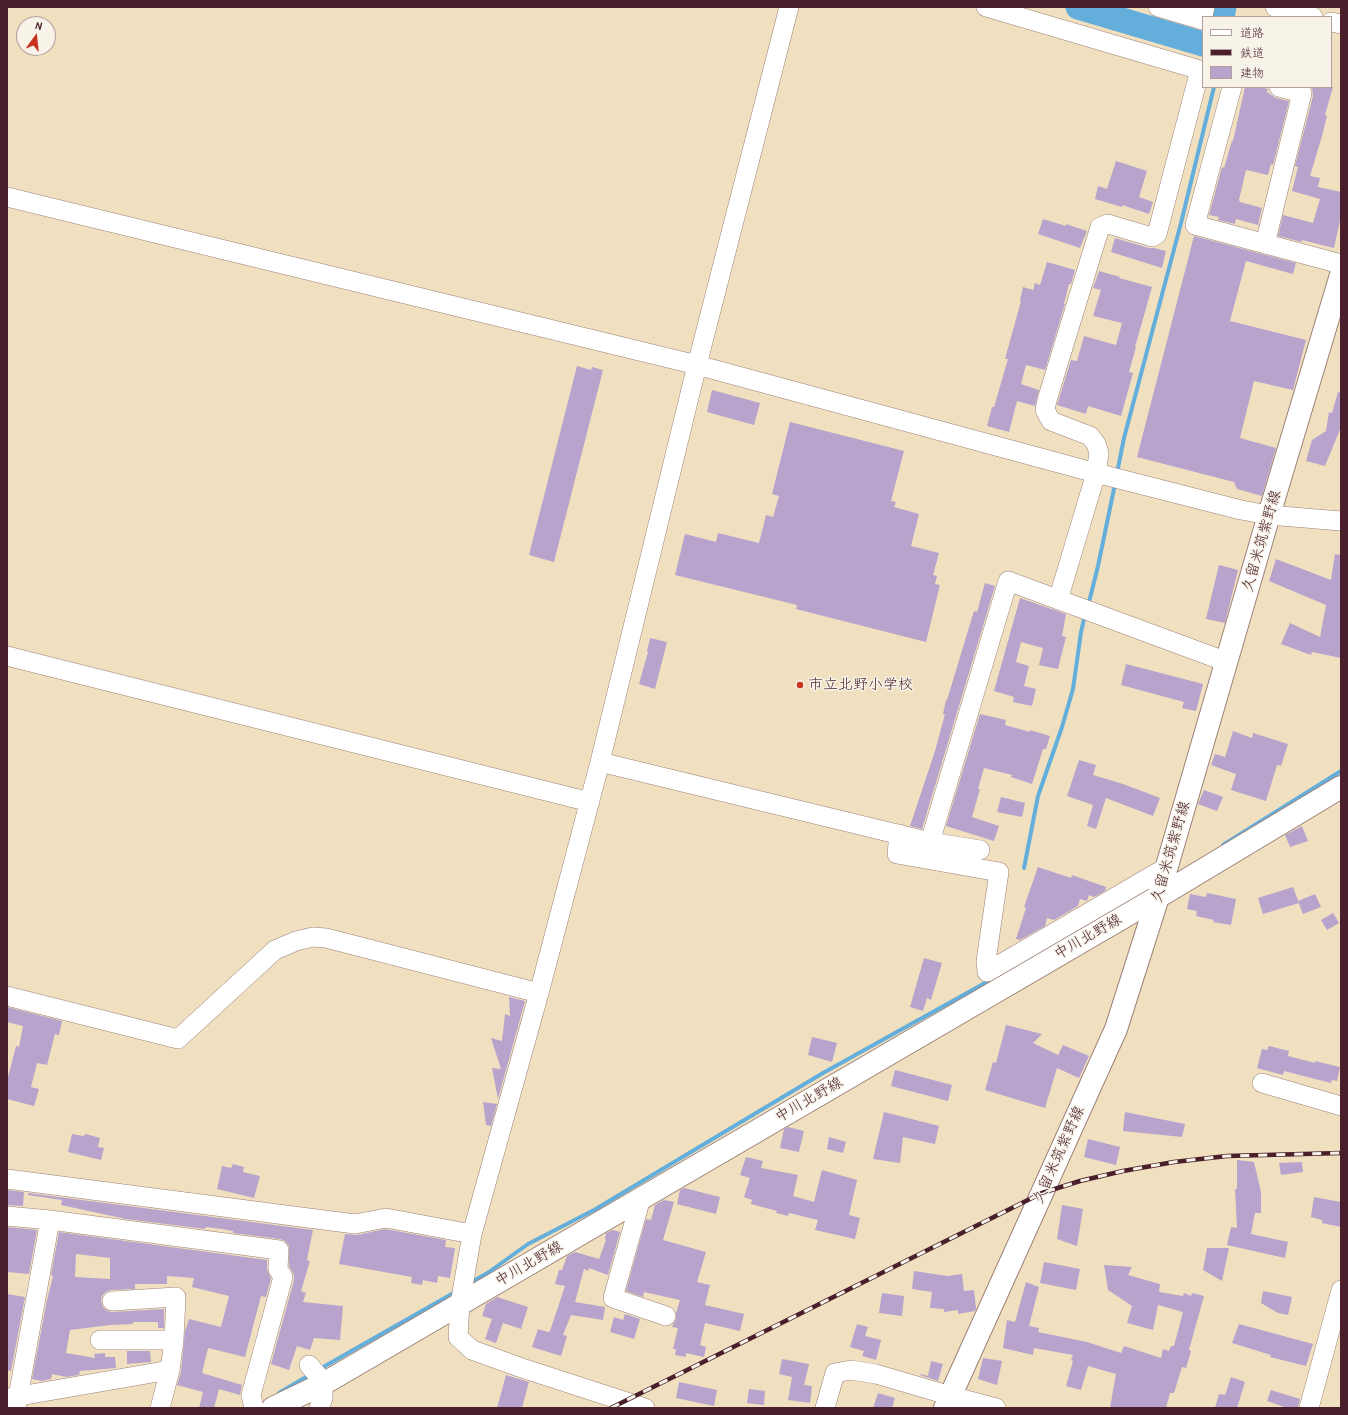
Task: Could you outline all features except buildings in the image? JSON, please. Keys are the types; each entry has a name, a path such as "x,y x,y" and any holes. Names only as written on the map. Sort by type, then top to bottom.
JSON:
{"main road":[{"name":"久留米筑紫野線","path":"948,1402 1116,1029 1166,871 1269,515 1341,275"},
{"name":"中川北野線","path":"273,1408 317,1375 462,1291 641,1198 1158,897 1341,787"}],"street":[{"path":"641,1408 472,1350 458,1338 462,1291 472,1234 590,802 697,365 789,7"},
{"path":"986,7 1200,70 1157,234 1152,237 1108,224 1100,227 1047,400 1045,410 1051,422 1090,436 1096,444 1099,453 1096,473 1058,600"},
{"path":"1158,7 1202,20"},
{"path":"1275,7 1309,16"},
{"path":"1232,88 1195,226 1341,264"},
{"path":"1265,244 1302,93 1283,88"},
{"path":"7,197 697,365 1096,473 1241,510 1269,515 1341,521"},
{"path":"930,842 1008,581 1227,662"},
{"path":"7,656 590,802"},
{"path":"600,762 930,842 980,850"},
{"path":"900,834 897,854 999,872 986,961 987,972 1166,871"},
{"path":"7,996 178,1039 275,950 296,941 314,937 326,938 539,993"},
{"path":"1262,1083 1341,1106"},
{"path":"7,1179 355,1224 386,1218 472,1234"},
{"path":"641,1198 613,1298 666,1316"},
{"path":"7,1216 50,1220 279,1250 278,1268 283,1277 251,1395 254,1408"},
{"path":"50,1220 14,1401 170,1370"},
{"path":"1309,1408 1341,1290"},
{"path":"112,1301 176,1297 174,1340 170,1370 160,1408"},
{"path":"100,1340 174,1340"},
{"path":"825,1408 835,1373 852,1370 876,1374 948,1402 996,1408"},
{"path":"317,1375 322,1398 319,1408"}],"waterway":[{"path":"1078,7 1202,44"},
{"path":"1222,16 1224,7"},
{"path":"1117,473 1124,438 1181,223 1214,88"},
{"path":"1088,606 1115,484"},
{"path":"1024,868 1038,796 1062,727 1073,689 1081,632 1085,615"},
{"path":"1223,845 1341,771"},
{"path":"1005,972 1047,949"},
{"path":"470,1283 489,1272 528,1244 594,1210 823,1073 994,978"},
{"path":"318,1370 457,1291"},
{"path":"279,1393 311,1374"}],"railway":[{"path":"611,1408 1042,1193 1080,1181 1123,1171 1174,1162 1227,1156 1341,1153"}],"place":[{"name":"市立北野小学校","path":"800,685"}]}
